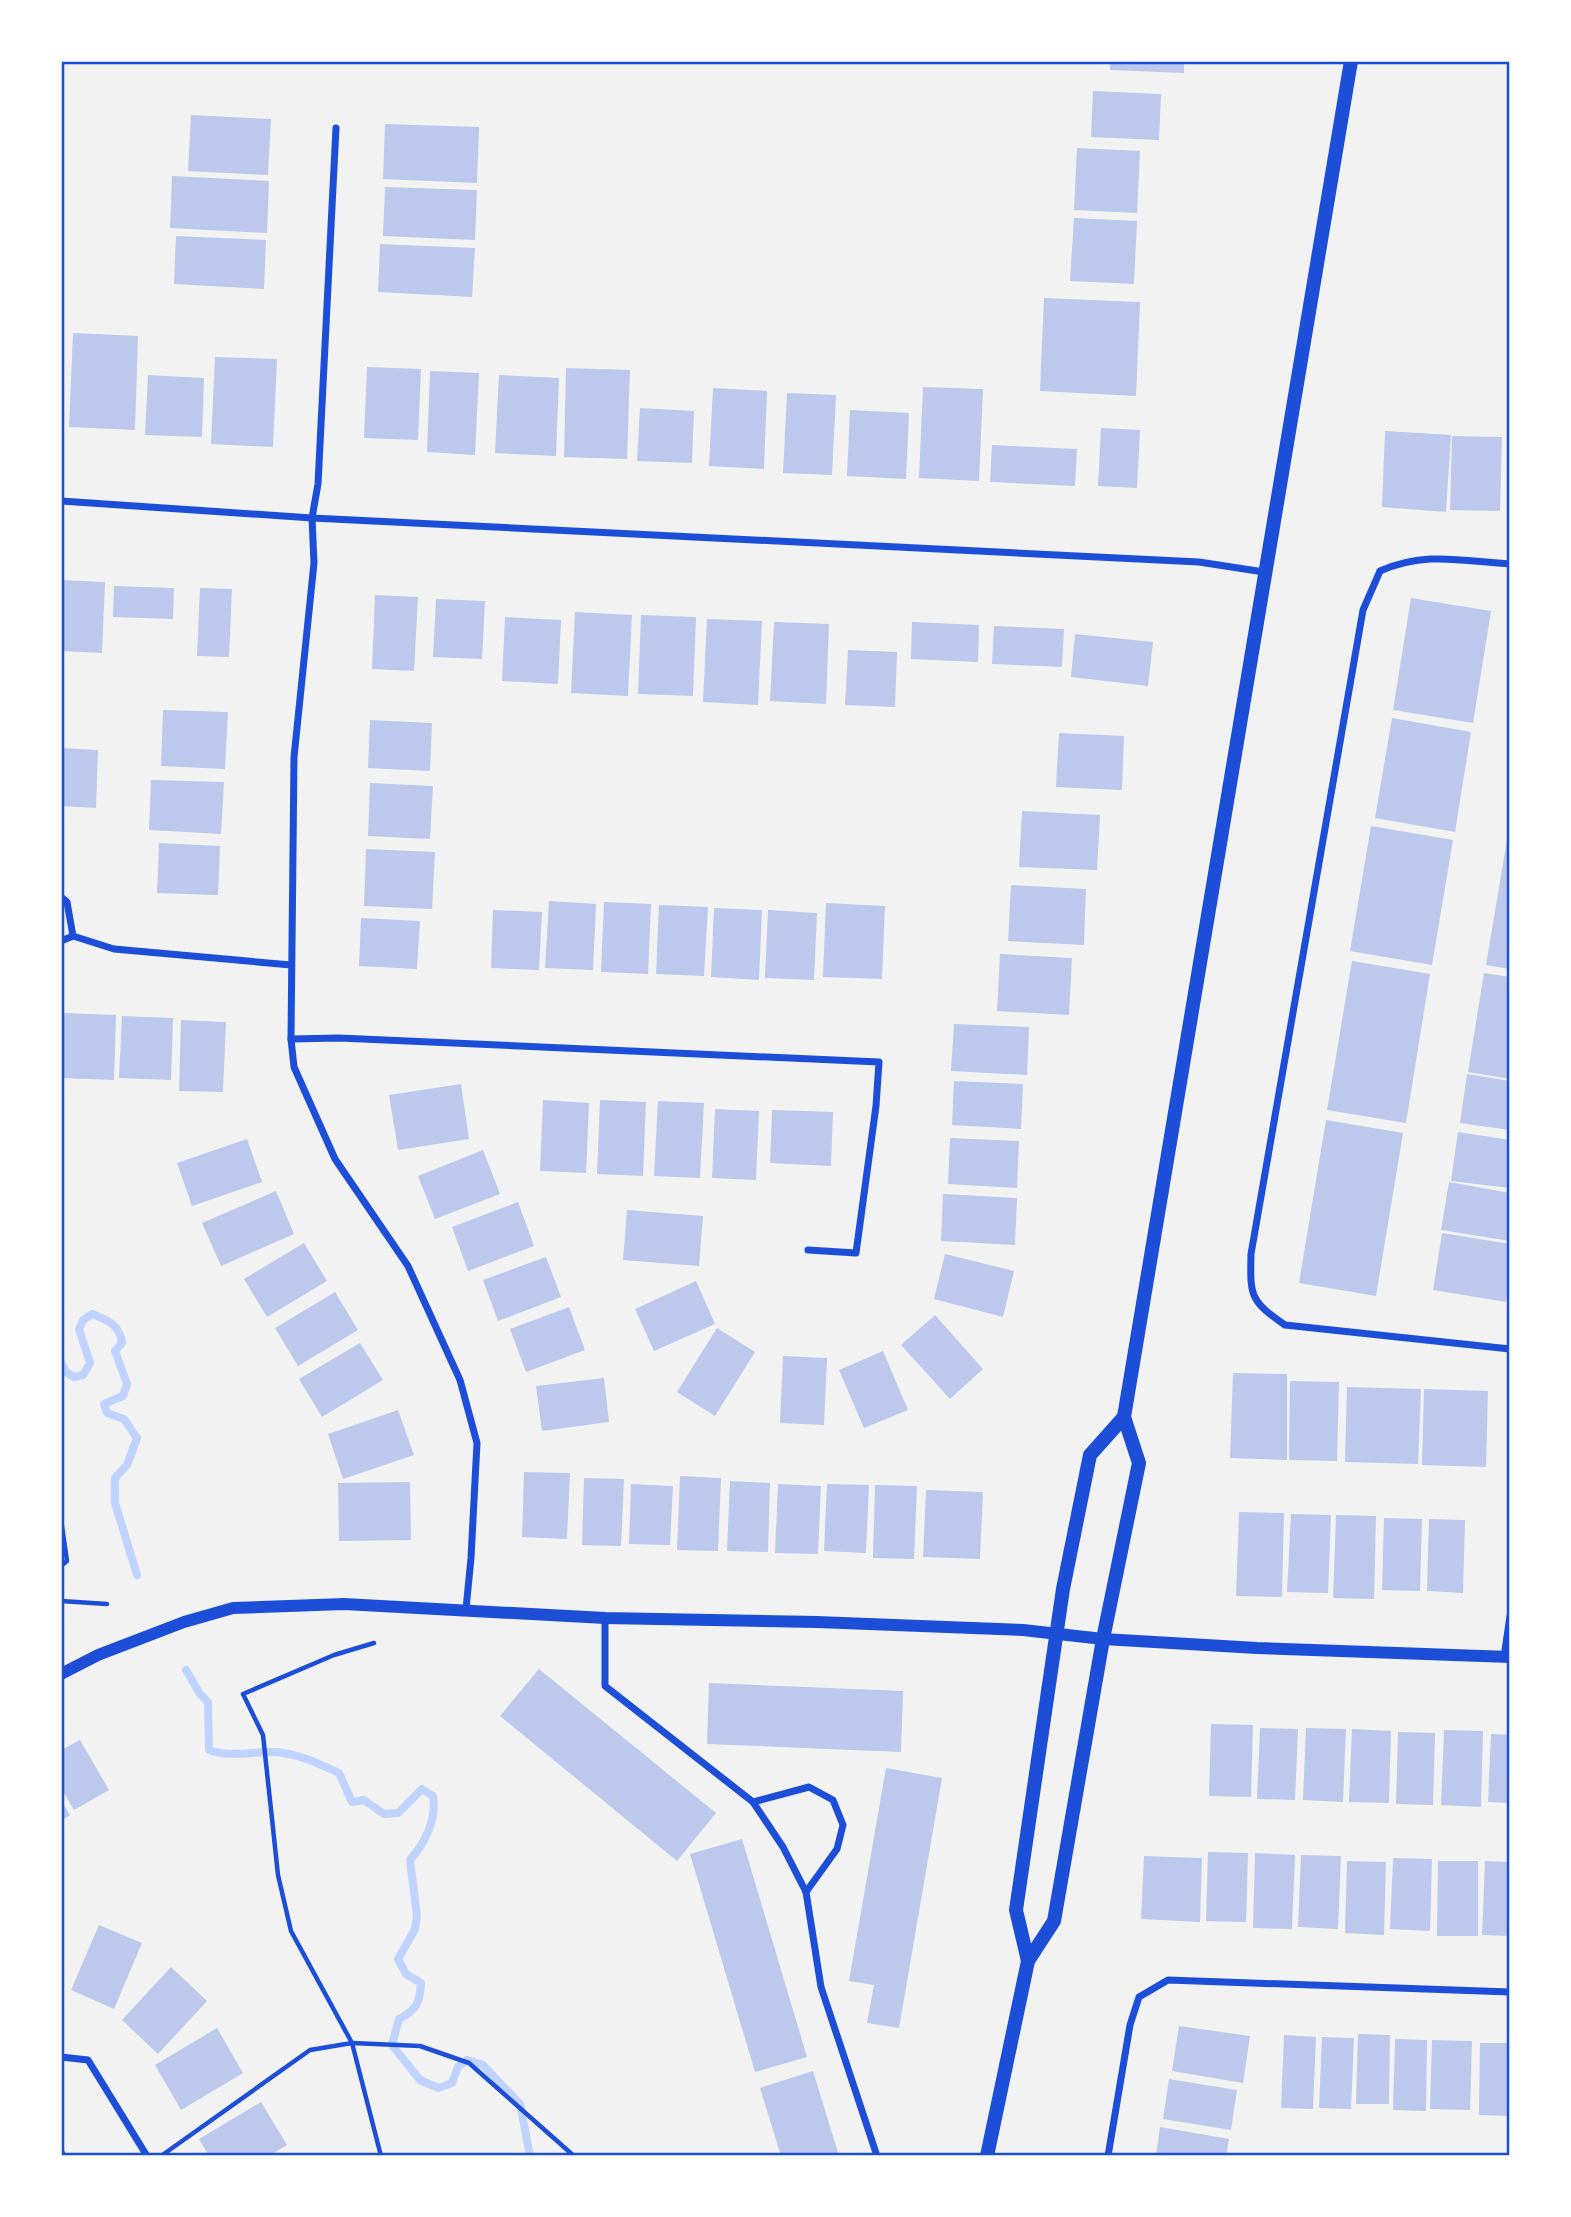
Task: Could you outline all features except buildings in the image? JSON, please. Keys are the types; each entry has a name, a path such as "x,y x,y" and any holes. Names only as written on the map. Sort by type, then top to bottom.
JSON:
{"main road":[{"path":"987,2156 1028,1961 1054,1921 1103,1639 1139,1462 1124,1416 1351,61"},
{"path":"1028,1961 1016,1910 1063,1589 1090,1455 1124,1416"}],"street":[{"path":"336,128 318,484 312,518 314,563 294,757 291,1039 294,1067 335,1158 408,1266 460,1380 477,1443 467,1609"},
{"path":"61,501 312,518 1199,562 1265,572"},
{"path":"1510,564 1430,557 1402,561 1380,571 1363,610 1250,1266 1250,1290 1263,1310 1285,1325 1510,1349"},
{"path":"61,897 67,902 73,936"},
{"path":"61,941 73,936 114,949 291,965"},
{"path":"291,1039 339,1038 879,1062 877,1106 856,1253 808,1250"},
{"path":"61,1674 123,1645 184,1622 233,1608 344,1604 605,1618 817,1622 1056,1633 1103,1639 1257,1648 1507,1657 1510,1616"},
{"path":"605,1618 605,1686 753,1802 783,1847 806,1892 821,1987 877,2156"},
{"path":"753,1802 809,1787 833,1800 843,1825 837,1849 806,1892"},
{"path":"1108,2156 1130,2025 1139,1997 1168,1980 1510,1992"},
{"path":"61,2057 89,2060 147,2156"}],"path":[{"path":"61,1519 67,1561 61,1566"},
{"path":"61,1601 107,1604"},
{"path":"374,1643 334,1655 243,1694 263,1735 278,1875 291,1931 352,2043 380,2156"},
{"path":"161,2156 310,2050 352,2043 420,2046 468,2063 574,2156"}],"waterway":[{"path":"61,1362 66,1372 74,1377 83,1375 90,1363 79,1329 83,1320 92,1314 108,1321 119,1332 122,1343 115,1351 127,1384 123,1396 104,1404 107,1413 124,1419 137,1438 127,1465 115,1478 115,1503 137,1575"},
{"path":"186,1670 208,1702 209,1750 234,1754 275,1752 308,1759 339,1773 352,1802 364,1800 384,1814 398,1813 422,1789 433,1796 429,1830 410,1860 417,1916 415,1929 398,1959 406,1974 421,1983 420,1995 414,2009 399,2019 392,2045 420,2080 438,2088 452,2083 458,2067 467,2060 483,2065 520,2104 530,2156"}]}
